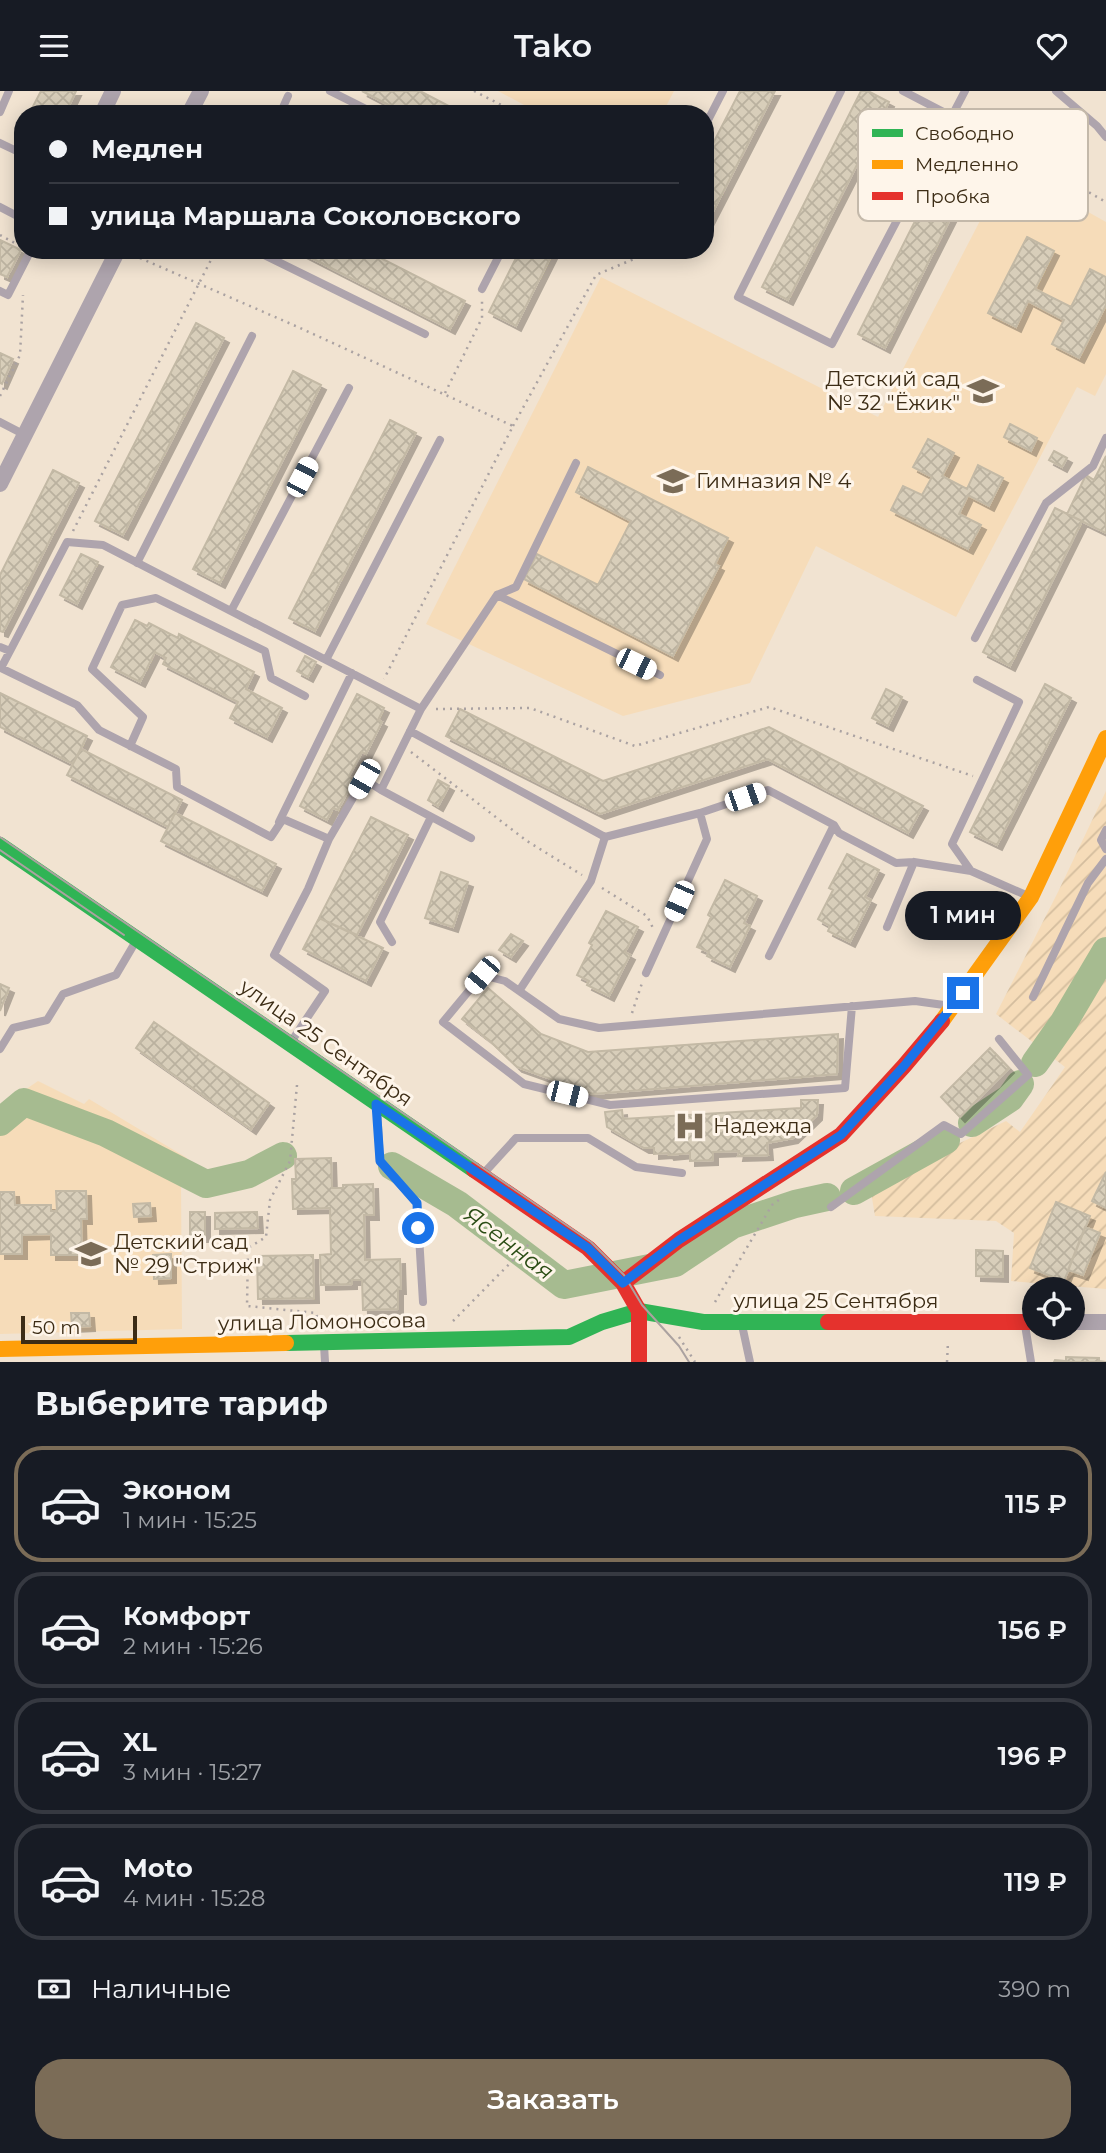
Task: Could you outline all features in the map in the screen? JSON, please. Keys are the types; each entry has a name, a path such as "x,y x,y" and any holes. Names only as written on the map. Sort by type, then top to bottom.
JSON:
{"street":[{"path":"0,484 113,259"},
{"path":"624,1281 679,1240 841,1135 904,1066 954,1006 1031,897 1106,738"},
{"name":"улица 25 Сентября","path":"0,845 588,1248 624,1281 639,1311 703,1322 1022,1322"},
{"path":"639,1311 639,1362"},
{"name":"улица Ломоносова","path":"0,1349 569,1337 602,1322 639,1311"},
{"path":"1085,1322 1106,1322"}],"lane":[{"path":"0,112 9,91"},
{"path":"330,91 358,105"},
{"path":"714,108 723,91"},
{"path":"841,91 738,296 832,344 897,221"},
{"path":"903,91 938,109"},
{"path":"957,109 965,91"},
{"path":"1056,91 1077,109"},
{"path":"1088,118 1106,137"},
{"path":"0,291 8,295 26,259"},
{"path":"272,259 425,334"},
{"path":"482,289 497,259"},
{"path":"137,563 251,336"},
{"path":"231,611 349,388"},
{"path":"0,422 25,435"},
{"path":"975,638 1046,503 1093,466 1106,438"},
{"path":"326,660 440,440"},
{"path":"381,790 421,709 497,595 516,587 576,463"},
{"path":"329,839 284,819 271,837 177,787 176,769 99,730 78,705 1,668 67,542 103,545 421,709"},
{"path":"497,595 660,675"},
{"path":"130,746 144,717 92,669 122,605 156,597 265,651 271,678 305,696"},
{"path":"0,647 10,651"},
{"path":"274,832 352,673"},
{"path":"971,871 952,844 1019,702 977,680"},
{"path":"410,731 605,837 700,813 768,790 834,825 839,834 896,863 914,862 971,871 1031,897"},
{"path":"289,1044 325,991 274,955 329,839 364,779 471,838"},
{"path":"646,973 707,839 700,813"},
{"path":"391,943 380,922 431,817"},
{"path":"769,956 834,825"},
{"path":"1106,830 1101,840 1106,849"},
{"path":"519,991 591,881 605,837"},
{"path":"1032,997 1088,883 1106,859"},
{"path":"887,927 914,862"},
{"path":"0,1049 13,1028 47,1020 63,994 116,975 137,939"},
{"path":"852,1006 845,1088 610,1105 524,1084 443,1022 482,975 505,981 559,1019 599,1028 627,1025 852,1006 915,1001 954,1006"},
{"path":"831,1206 944,1125 961,1134 1028,1075 999,1039"},
{"path":"376,1104 380,1161 417,1203 423,1302"},
{"path":"482,1176 516,1138 588,1138 636,1167 682,1173"},
{"path":"741,1322 750,1362"},
{"path":"1030,1340 1031,1362"},
{"path":"324,1342 325,1362"}],"path":[{"path":"474,91 501,105"},
{"path":"1088,192 1106,202"},
{"path":"142,259 298,327"},
{"path":"67,542 212,259"},
{"path":"513,426 596,275 634,259"},
{"path":"445,394 482,318 482,289"},
{"path":"0,396 20,355 23,290"},
{"path":"421,709 530,708 635,746 769,707 983,779"},
{"path":"403,746 527,841 647,916 660,942"},
{"path":"627,1025 646,973"},
{"path":"297,1085 290,1161 270,1200 265,1237 248,1248 247,1306 316,1313 324,1342"},
{"path":"703,1322 767,1213"},
{"path":"452,1322 530,1244"},
{"path":"679,1337 695,1362"},
{"path":"947,1362 948,1342"}],"shaded area":[{"path":"498,91 674,91 667,105 524,105"},
{"name":"Гимназия № 4","path":"1088,212 1106,222 1106,374 1095,396 1077,387 956,617 816,546 750,683 623,716 426,624 601,277 878,417 980,221 1088,221"},
{"path":"1106,791 1106,1289 1085,1287 1085,1277 1022,1277 1022,1282 1011,1281 1014,1233 996,1221 875,1216 870,1186 1006,1121 1020,1132 1065,1067 996,1014"},
{"name":"Детский сад № 29 \"Стриж\"","path":"38,1081 84,1104 89,1099 187,1158 181,1179 182,1329 0,1334 0,1107"}],"building":[{"path":"41,91 76,91 69,105 34,105"},
{"path":"362,91 420,91 447,105 389,105"},
{"path":"740,91 775,91 714,210 714,142"},
{"path":"861,91 868,91 889,102 885,109 858,109 858,163 788,300 762,287"},
{"path":"915,221 949,221 885,348 858,334"},
{"path":"1027,237 1054,251 1035,289 1071,307 1090,269 1106,277 1106,305 1079,358 1052,344 1064,320 1028,301 1016,327 988,313"},
{"path":"0,240 14,247 14,259 16,259 7,277 0,274"},
{"path":"314,259 383,259 465,301 450,329"},
{"path":"516,259 550,259 516,326 489,312"},
{"path":"196,323 224,338 123,535 95,521"},
{"path":"0,353 13,359 2,384 0,383"},
{"path":"293,371 321,385 220,583 193,569"},
{"path":"390,420 416,433 315,631 289,618"},
{"path":"1010,424 1037,438 1031,451 1004,437"},
{"name":"Детский сад № 32 \"Ёжик\"","path":"928,439 954,453 942,476 967,489 978,465 1003,478 989,506 968,495 959,514 981,525 968,549 891,510 903,486 922,495 932,477 913,467"},
{"path":"1054,451 1067,458 1062,467 1049,460"},
{"path":"1106,456 1106,533 1067,514 1086,475 1094,480"},
{"path":"588,467 728,538 715,564 719,566 673,656 524,579 537,554 598,585 631,521 576,492"},
{"path":"53,470 79,483 3,632 0,631 0,575"},
{"path":"1055,508 1082,521 1010,666 983,652"},
{"path":"81,554 98,562 77,604 60,595"},
{"path":"135,620 147,626 149,623 178,638 179,634 254,672 246,689 282,708 267,737 230,718 238,702 163,664 166,658 155,652 140,682 111,667"},
{"path":"305,656 316,662 308,677 297,671"},
{"path":"1045,684 1071,698 997,845 970,832"},
{"path":"886,689 902,697 888,726 872,718"},
{"path":"0,693 87,736 73,764 0,727"},
{"path":"357,694 384,708 378,720 382,722 366,754 362,752 349,776 354,779 338,810 333,808 327,820 300,806"},
{"path":"460,709 603,781 769,727 923,806 908,833 768,759 600,814 446,736"},
{"path":"81,749 182,800 168,827 67,775"},
{"path":"438,780 449,786 438,806 428,800"},
{"path":"175,813 276,864 262,891 161,841"},
{"path":"371,817 408,835 357,935 319,918"},
{"path":"847,854 879,870 865,897 871,900 850,942 828,931 830,926 818,919 833,890 829,888"},
{"path":"441,872 468,882 453,927 425,918"},
{"path":"725,880 757,896 744,923 750,926 730,967 707,956 709,952 697,947 711,917 708,915"},
{"path":"606,911 638,927 625,952 630,955 609,996 587,985 589,981 577,975 592,945 589,943"},
{"path":"319,918 383,948 366,981 303,949"},
{"path":"511,934 523,941 511,957 499,950"},
{"path":"0,984 9,988 0,1011"},
{"path":"488,988 541,1034 588,1052 838,1034 837,1074 593,1094 517,1067 462,1019"},
{"path":"154,1022 269,1103 251,1129 136,1048"},
{"path":"990,1048 1009,1068 960,1117 941,1097"},
{"path":"801,1100 818,1100 817,1115 793,1138 767,1143 768,1155 738,1156 739,1151 713,1152 713,1160 690,1161 690,1153 654,1154 654,1148 644,1148 607,1127 605,1112 622,1110 623,1119 801,1108"},
{"path":"331,1158 332,1188 373,1184 374,1215 364,1215 365,1260 400,1259 401,1289 398,1289 398,1309 363,1310 362,1280 352,1280 352,1284 321,1285 320,1255 331,1254 330,1208 293,1209 292,1179 296,1179 295,1159"},
{"path":"1106,1172 1106,1208 1092,1201"},
{"path":"56,1191 86,1191 87,1219 81,1219 82,1255 51,1255 51,1234 22,1235 22,1254 0,1254 0,1192 14,1192 15,1205 51,1205 51,1211 57,1211"},
{"path":"1056,1202 1090,1216 1066,1277 1054,1277 1030,1268"},
{"path":"150,1203 151,1216 134,1217 133,1204"},
{"path":"190,1212 205,1212 205,1237 190,1237"},
{"path":"257,1212 258,1228 215,1229 215,1213"},
{"path":"1085,1227 1100,1233 1083,1275 1068,1270"},
{"path":"976,1250 1003,1251 1003,1277 976,1276"},
{"path":"171,1254 171,1278 154,1279 153,1255"},
{"path":"313,1255 314,1298 258,1299 257,1256"},
{"path":"71,1313 89,1313 90,1326 72,1327"},
{"path":"1066,1357 1099,1358 1099,1361 1106,1362 1054,1362 1066,1361"}],"waterway":[{"name":"Ясенная","path":"1035,1063 1064,1022 1106,951"},
{"name":"Ясенная","path":"972,1123 1010,1098 1020,1084"},
{"name":"Ясенная","path":"0,1122 24,1102 106,1133 206,1184 249,1174 283,1156"},
{"name":"Ясенная","path":"854,1191 946,1140"},
{"name":"Ясенная","path":"392,1166 457,1204 564,1285 675,1263 732,1225 795,1204 827,1197"}],"tram line":[{"path":"0,837 591,1242 624,1275 642,1305 679,1346 689,1362"},
{"path":"0,850 124,935"}],"traffic: fast":[{"path":"0,845 474,1170"},
{"path":"286,1343 569,1337 602,1322 639,1311 703,1322 828,1322"}],"traffic: slow":[{"path":"942,1021 1031,897 1106,738"},
{"path":"0,1349 286,1343"}],"traffic: jam":[{"path":"623,1283 679,1240 841,1135 942,1021"},
{"path":"474,1170 588,1248 623,1283 639,1311 639,1362"},
{"path":"828,1322 1022,1322"}],"place":[{"name":"Детский сад № 32 \"Ёжик\"","path":"983,391"},
{"name":"Гимназия № 4","path":"673,481"},
{"name":"Надежда","path":"690,1126"},
{"name":"Детский сад № 29 \"Стриж\"","path":"91,1254"}],"route":[{"path":"418,1228 417,1203 380,1161 376,1104 588,1248 623,1283 679,1240 841,1135 904,1066 963,993"}]}
